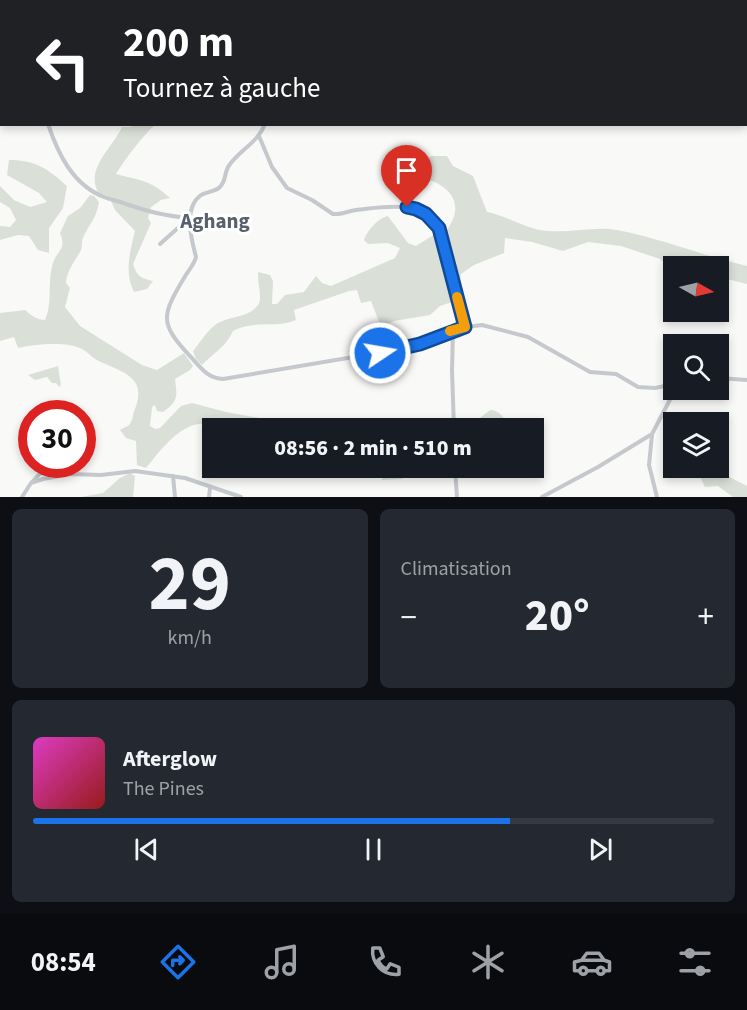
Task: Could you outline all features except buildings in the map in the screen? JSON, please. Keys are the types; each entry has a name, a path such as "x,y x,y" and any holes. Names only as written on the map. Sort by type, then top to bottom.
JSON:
{"street":[{"path":"49,126 59,154 78,180 90,190 103,197 158,215 189,218"},
{"path":"264,126 259,136 230,165 220,187 202,194 191,206 189,218 196,257 166,313 166,320 176,341 202,371 213,378 222,379 380,353 420,344 453,330 482,325 535,340 590,372 616,374 638,387 663,386"},
{"path":"259,136 272,167 287,188 312,200 333,214 399,206 416,209 434,221 439,228 465,327"},
{"path":"160,244 189,218"},
{"path":"453,330 454,418"},
{"path":"729,379 747,380"},
{"path":"657,497 649,465 652,434 670,400"},
{"path":"544,497 652,434"},
{"path":"31,483 62,475 101,475 124,471 185,478 241,497"},
{"path":"173,476 175,497"},
{"path":"22,497 36,478"},
{"path":"456,478 457,497"},
{"path":"209,497 210,488"}],"shaded area":[{"path":"155,126 141,139 116,174 150,184 170,198 161,200 151,207 148,218 151,223 133,264 140,276 153,281 147,289 134,292 129,270 135,231 115,210 110,199 99,194 95,185 95,176 101,159 122,127"},
{"path":"432,156 447,156 453,166 473,176 487,212 525,226 558,231 613,229 709,256 663,256 663,262 621,246 588,242 563,251 532,242 505,238 504,253 474,265 461,274 458,300 440,306 430,315 394,321 381,327 371,301 361,303 357,290 349,291 294,310 296,320 288,323 250,325 233,331 223,346 202,365 196,359 193,351 212,328 220,322 249,312 258,305 260,298 258,272 270,275 273,281 272,304 277,304 285,295 304,292 316,276 322,283 331,286 395,258 400,248 388,243 368,244 364,240 373,225 384,217 388,216 408,243 416,246 435,234 444,234 452,221 455,210 454,200 449,192 431,180 406,173 421,161"},
{"path":"9,160 18,160 41,167 67,186 63,208 49,228 49,253 38,250 29,236 18,235 0,240 0,226 10,227 16,220 10,208 0,202 0,186 14,200 30,207 47,202 39,193 7,175"},
{"path":"90,195 99,202 94,218 83,238 81,250 68,274 66,283 70,288 65,307 80,326 142,365 157,370 184,353 193,366 175,379 176,394 172,404 163,412 157,411 155,405 152,407 150,426 155,429 160,428 181,406 192,403 259,418 202,418 202,424 191,426 176,435 146,468 137,465 136,441 126,438 120,430 130,424 138,399 136,383 132,378 98,361 76,346 51,344 18,348 14,337 0,341 0,313 25,310 34,317 45,320 49,306 51,270 62,247 60,233 68,216 80,208"},
{"path":"729,261 747,266 747,284 729,280"},
{"path":"58,366 61,385 59,387 47,377 35,380 28,375"},
{"path":"490,410 494,410 503,418 480,418"},
{"path":"130,473 135,476 133,497 81,497 103,493 120,478"},
{"path":"729,477 747,486 747,497 733,497 718,486 705,487 700,478"},
{"path":"382,478 402,478 402,479 382,480"}],"slow traffic":[{"path":"450,331 465,327 457,297"}],"district":[{"name":"Aghang","path":"215,221"}],"route":[{"path":"380,353 407,348 465,327 439,228 426,214 407,207"}]}
